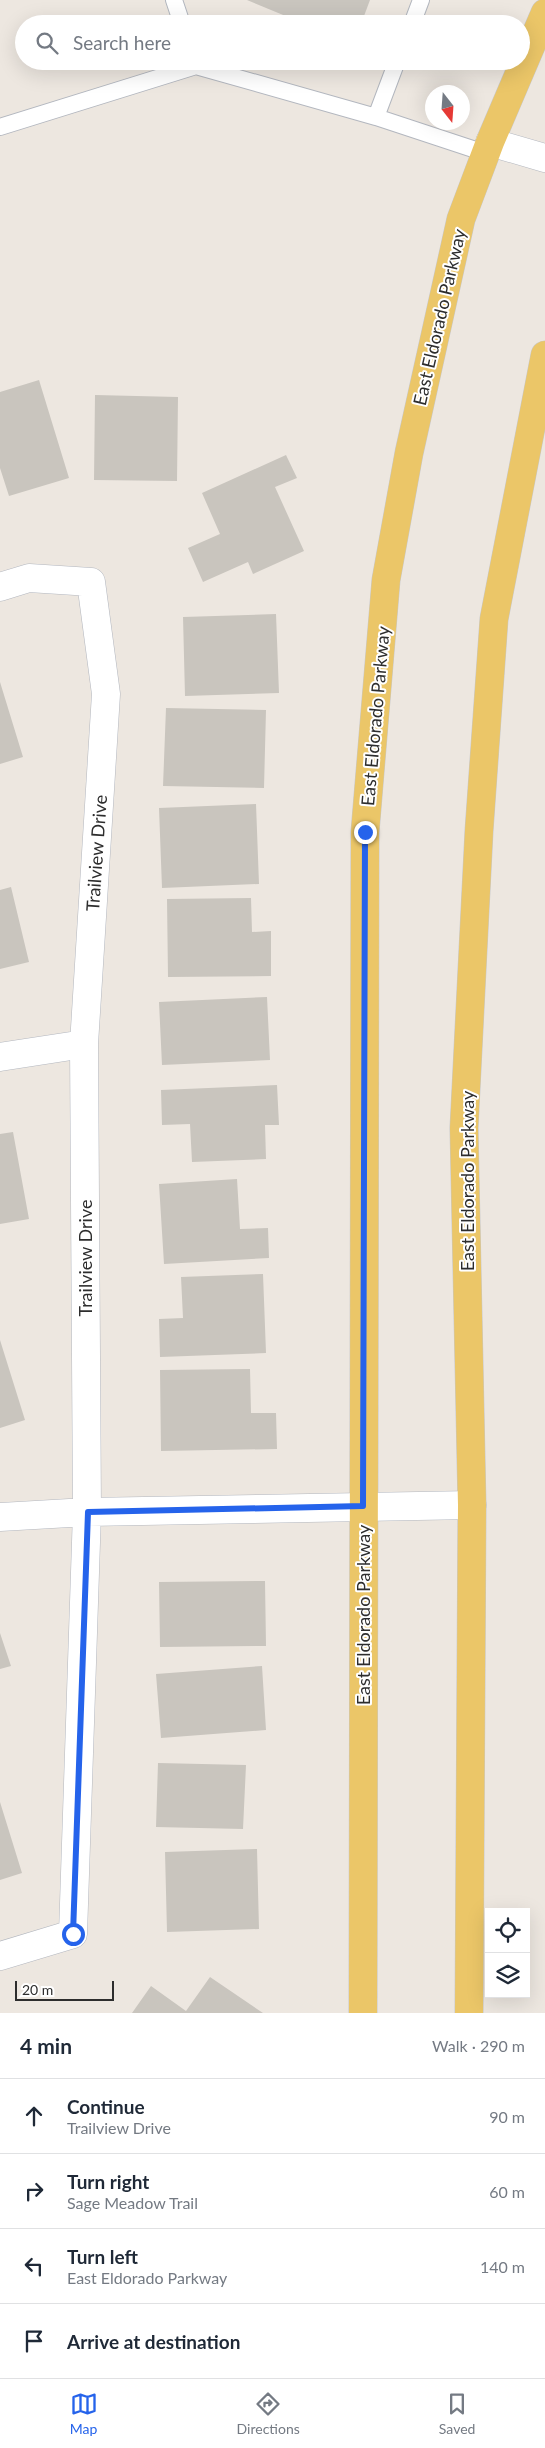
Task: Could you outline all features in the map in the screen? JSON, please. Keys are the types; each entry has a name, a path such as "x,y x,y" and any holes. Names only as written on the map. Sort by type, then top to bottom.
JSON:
{"main road":[{"name":"East Eldorado Parkway","path":"530,49 545,13"},
{"name":"East Eldorado Parkway","path":"362,2013 365,832 386,580 408,453 461,219 521,70"},
{"name":"East Eldorado Parkway","path":"469,2013 472,1504 464,1128 479,830 494,619 545,355"}],"street":[{"path":"488,148 545,158"},
{"name":"Trailview Drive","path":"0,587 29,578 91,582 106,694 84,1044 88,1512 73,1934 0,1956"},
{"path":"0,1057 84,1044"},
{"path":"0,1517 88,1512 472,1504"}],"lane":[{"path":"174,0 179,15"},
{"path":"415,15 421,0"},
{"path":"0,127 176,70"},
{"path":"215,70 488,148"},
{"path":"376,117 394,70"}],"building":[{"path":"247,0 370,0 364,15 283,15"},
{"path":"39,380 69,478 9,496 0,468 0,392"},
{"path":"95,395 178,397 177,481 94,480"},
{"path":"286,455 297,478 275,487 304,551 253,574 248,562 203,582 188,548 220,534 202,493"},
{"path":"276,614 279,693 185,696 183,617"},
{"path":"0,682 23,757 0,764"},
{"path":"166,708 266,710 264,788 163,786"},
{"path":"256,804 259,884 162,888 159,808"},
{"path":"11,887 29,962 0,969 0,890"},
{"path":"251,898 252,932 271,931 271,976 168,977 167,899"},
{"path":"267,997 270,1060 162,1065 159,1002"},
{"path":"277,1085 279,1125 265,1125 266,1159 192,1162 190,1124 162,1125 161,1090"},
{"path":"13,1132 29,1219 0,1224 0,1134"},
{"path":"237,1179 240,1229 268,1228 269,1258 164,1264 159,1184"},
{"path":"263,1274 266,1353 160,1357 159,1319 183,1318 181,1277"},
{"path":"0,1340 25,1420 0,1428"},
{"path":"250,1369 251,1413 276,1413 277,1449 161,1451 160,1370"},
{"path":"265,1581 266,1646 160,1647 159,1582"},
{"path":"0,1633 11,1666 0,1669"},
{"path":"262,1666 266,1730 161,1738 156,1674"},
{"path":"158,1763 246,1765 243,1829 156,1827"},
{"path":"0,1802 22,1873 0,1880"},
{"path":"257,1849 259,1929 167,1932 165,1852"},
{"path":"210,1977 263,2013 132,2013 151,1986 186,2011"}],"route":[{"path":"73,1934 88,1512 363,1506 365,832"}]}
